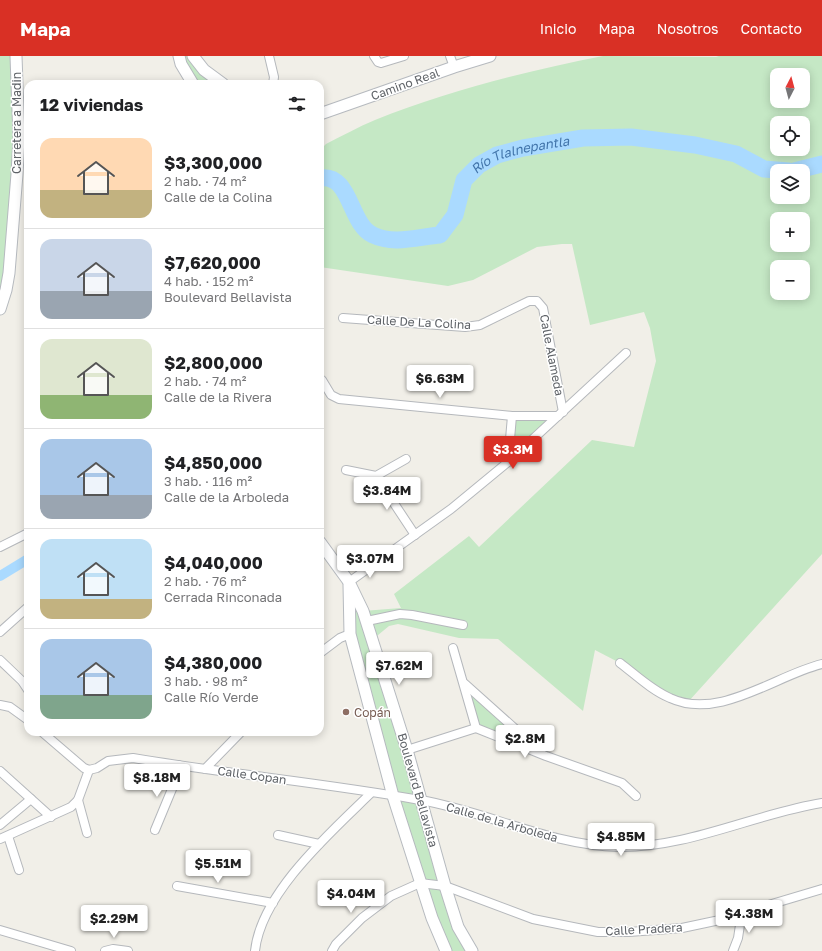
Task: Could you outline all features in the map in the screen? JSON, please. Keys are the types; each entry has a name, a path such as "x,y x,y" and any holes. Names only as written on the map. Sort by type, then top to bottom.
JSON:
{"main road":[{"name":"Carretera a Madin","path":"0,309 6,290 9,273 17,174 19,138 16,56"},
{"path":"179,56 191,80"},
{"path":"193,56 204,70 218,80"},
{"name":"Camino Real","path":"324,113 454,67 465,60 490,56"},
{"name":"Boulevard Bellavista","path":"324,548 349,582 367,621 407,750 458,927 472,951"},
{"name":"Boulevard Bellavista","path":"349,582 350,634 393,796 443,950"}],"street":[{"path":"268,56 274,80"},
{"path":"374,56 378,62 381,63 404,56"},
{"path":"450,56 454,67"},
{"name":"Calle De La Colina","path":"343,318 465,327 480,325 529,301 537,301"},
{"name":"Calle Alameda","path":"537,301 543,308 560,414"},
{"path":"349,582 451,510 508,462 626,353"},
{"path":"324,383 331,395 339,399 512,416 560,414"},
{"path":"508,462 512,416"},
{"path":"346,470 376,476 406,459"},
{"path":"376,476 415,535"},
{"path":"0,547 24,535"},
{"path":"0,632 24,611"},
{"path":"367,621 400,614 463,625"},
{"path":"324,650 335,641 350,634"},
{"path":"453,648 476,728"},
{"path":"0,660 24,678"},
{"path":"620,663 649,686 671,699 701,704 718,702 737,697 821,663"},
{"path":"464,683 546,756"},
{"path":"1,703 24,715"},
{"path":"407,750 476,728 546,756 622,783 636,796"},
{"path":"0,839 71,807 78,800 89,770 84,768 48,736"},
{"path":"205,768 237,736"},
{"name":"Calle Copan","path":"89,770 97,768 108,761 118,758 133,758 393,796"},
{"path":"155,830 172,789 179,765"},
{"path":"0,771 51,817"},
{"path":"255,951 256,941 263,921 273,903 292,876 319,844 371,793"},
{"name":"Calle de la Arboleda","path":"393,796 421,800 493,818 561,839 619,847 667,842 797,807 822,803"},
{"path":"0,825 31,799"},
{"path":"78,800 87,833"},
{"path":"278,835 319,844"},
{"path":"8,836 18,870"},
{"path":"332,951 336,944 362,918 391,896 420,883"},
{"name":"Calle Pradera","path":"420,883 445,886 532,919 598,932 629,932 682,928 822,889"},
{"path":"177,886 273,903"},
{"path":"733,951 738,938 742,912"},
{"path":"0,930 72,951"},
{"path":"106,951 113,949 128,951"}],"green space":[{"path":"0,56 16,56 19,138 0,309"},
{"path":"179,56 193,56 219,80 191,80"},
{"path":"603,56 822,56 822,554 688,702 671,699 620,663 595,650 583,711 498,639 459,638 398,624 389,626 372,640 445,886 472,951 446,951 350,634 349,582 363,611 401,608 394,594 469,536 479,547 592,440 634,447 656,361 650,328 644,312 590,325 572,244 537,247 473,280 448,286 324,268 324,146 375,120 431,100 516,75"},
{"path":"512,416 558,416 508,462"},
{"path":"464,683 546,756 476,728"}],"waterway":[{"name":"Río Tlalnepantla","path":"324,178 330,179 338,183 365,229 373,235 381,238 397,240 440,235 455,215 464,180 479,165 497,155 523,148 583,138 631,137 695,145 736,154 764,169 770,169"},
{"name":"Río Tlalnepantla","path":"810,167 822,164"},
{"name":"Río Tlalnepantla","path":"0,576 24,561"}],"place":[{"name":"Copán","path":"346,712"}]}
